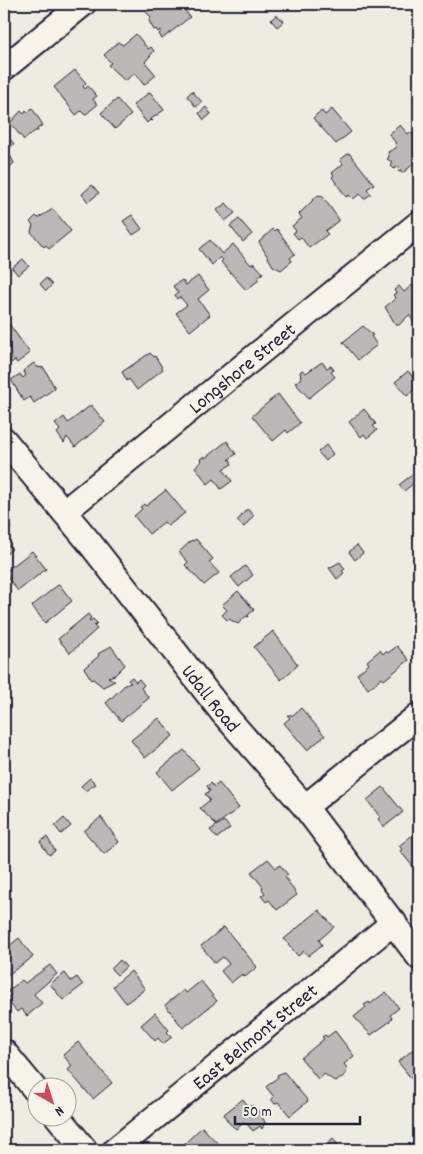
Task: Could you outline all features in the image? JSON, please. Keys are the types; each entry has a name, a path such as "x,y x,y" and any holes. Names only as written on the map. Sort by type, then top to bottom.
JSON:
{"street":[{"path":"4,68 83,4"},
{"name":"Longshore Street","path":"64,512 419,223"},
{"name":"Udall Road","path":"4,440 64,512 222,713 305,807 419,957"},
{"path":"305,807 419,715"},
{"name":"East Belmont Street","path":"116,1150 394,922"},
{"path":"4,1052 28,1081"},
{"path":"65,1126 85,1150"}],"building":[{"path":"150,4 180,4 190,17 162,39 159,34 162,31 154,30 149,21 151,17 146,12 152,7"},
{"path":"276,15 284,21 277,27 271,20"},
{"path":"136,34 148,49 151,47 154,51 145,62 156,75 144,85 135,73 125,81 108,65 111,63 104,55 118,42 123,45"},
{"path":"75,70 86,83 83,86 85,89 88,86 97,96 93,99 97,105 85,115 81,111 76,115 54,87"},
{"path":"192,91 202,102 196,107 187,96"},
{"path":"150,92 164,110 151,119 153,121 150,120 147,123 133,105"},
{"path":"117,99 131,115 115,129 101,113"},
{"path":"206,107 211,114 204,120 199,113"},
{"path":"32,108 43,125 37,129 38,131 35,131 24,140 10,123 21,111 24,114 26,110 28,112"},
{"path":"332,109 351,132 336,144 313,118 322,111 325,115"},
{"path":"400,125 408,134 410,132 413,135 414,133 417,140 419,138 419,159 403,173 398,171 401,170 398,166 394,169 390,165 392,162 387,159 389,157 388,152 396,148 395,142 389,134"},
{"path":"4,132 14,144 7,150 14,163 4,172"},
{"path":"349,153 374,184 367,189 371,194 364,199 360,194 353,199 349,195 346,197 332,177 334,175 332,173 343,164 340,160"},
{"path":"92,185 99,193 88,202 82,194"},
{"path":"318,195 322,196 338,218 338,221 325,231 328,234 309,248 301,237 298,239 293,233 296,231 292,226 302,218 299,214"},
{"path":"226,203 235,213 225,221 217,210"},
{"path":"53,209 71,231 49,249 46,245 44,247 31,232 33,225 30,222 36,216 38,218"},
{"path":"132,215 142,229 133,235 123,221"},
{"path":"239,219 252,234 243,242 230,226"},
{"path":"273,229 275,231 277,229 295,254 290,258 292,261 281,270 273,266 259,242"},
{"path":"210,240 222,254 233,244 251,265 254,263 263,273 257,278 259,280 246,290 221,262 223,260 220,257 212,265 199,249"},
{"path":"23,259 29,266 18,275 12,268"},
{"path":"198,276 209,290 198,299 210,315 190,331 176,313 187,305 180,297 177,299 175,295 178,293 173,286 182,280 186,285"},
{"path":"46,278 52,285 46,291 40,284"},
{"path":"412,285 419,294 419,322 416,325 409,315 399,325 396,325 385,307 396,298 393,295 396,293 394,290 399,286 404,292"},
{"path":"9,324 30,353 17,363 15,360 11,363 9,360 12,358 10,355 5,359 4,357 4,327"},
{"path":"363,326 373,335 371,336 377,345 358,360 343,342"},
{"path":"150,353 155,356 163,369 137,390 129,379 127,381 122,372"},
{"path":"322,362 327,368 331,366 334,370 331,372 335,377 309,398 295,383 301,378 300,372 302,370 306,373"},
{"path":"34,363 37,367 44,368 55,388 34,403 30,397 24,401 11,380 20,374 23,378 26,375 23,371"},
{"path":"408,371 419,385 407,396 395,382"},
{"path":"278,394 300,423 288,433 286,430 273,441 252,416"},
{"path":"91,405 105,422 75,447 67,437 64,443 57,433 60,430 55,424 64,417 68,423"},
{"path":"364,409 376,424 373,426 377,430 367,438 364,434 361,437 349,422"},
{"path":"227,441 236,454 228,460 230,459 232,464 223,469 232,481 221,489 214,479 208,484 195,467 202,461 200,459 204,456 205,458"},
{"path":"326,445 333,454 326,461 318,452"},
{"path":"417,471 419,479 404,491 399,485"},
{"path":"166,490 185,513 168,526 164,522 149,534 134,516 142,509 140,507 144,504 146,506"},
{"path":"247,509 254,515 244,527 237,521"},
{"path":"7,514 10,518 6,522 11,528 4,534 4,517"},
{"path":"196,539 213,559 209,562 219,573 204,585 185,565 188,562 179,552 192,540"},
{"path":"6,542 12,549 4,556 4,544"},
{"path":"357,545 363,553 355,560 349,552"},
{"path":"32,551 46,569 18,591 4,573"},
{"path":"340,562 345,569 342,571 344,573 337,579 329,568"},
{"path":"245,566 253,575 239,587 231,577"},
{"path":"59,584 72,601 45,623 32,606"},
{"path":"238,591 254,610 248,615 249,617 246,616 238,624 229,619 227,620 222,615 227,610 222,605"},
{"path":"88,614 91,618 90,621 93,619 97,623 94,626 97,629 70,653 58,639"},
{"path":"273,631 298,665 281,680 254,647"},
{"path":"111,646 125,665 115,675 108,677 115,681 103,687 92,680 84,668 99,656 98,654"},
{"path":"397,646 409,660 384,680 382,678 368,689 357,674 369,664 367,661 380,650 383,654 386,651 388,653"},
{"path":"132,677 136,682 139,679 144,685 141,688 149,698 121,721 106,703 126,684 131,683 128,680"},
{"path":"301,708 325,736 307,750 284,723 290,718 287,715 293,715"},
{"path":"159,718 173,736 145,758 131,740"},
{"path":"184,750 199,768 172,790 157,772"},
{"path":"90,778 96,784 85,791 81,786"},
{"path":"211,783 214,787 219,783 239,808 216,825 200,808 210,800 205,794 210,791 207,786"},
{"path":"383,787 403,812 384,827 378,819 380,817 367,800"},
{"path":"101,817 119,842 104,854 84,831"},
{"path":"64,818 71,826 61,834 55,826"},
{"path":"224,821 230,828 217,838 210,830"},
{"path":"416,832 419,835 419,867 416,870 400,851 402,849 399,846"},
{"path":"47,837 55,851 49,855 40,842"},
{"path":"268,859 276,868 280,865 288,875 285,877 297,895 277,910 269,900 266,902 261,896 265,893 262,889 263,887 251,872"},
{"path":"319,910 334,927 319,940 322,945 308,956 304,951 298,956 284,939"},
{"path":"224,927 257,967 245,977 242,974 231,983 221,971 229,964 223,957 215,963 201,946"},
{"path":"19,938 33,957 6,976 4,973 4,950"},
{"path":"120,960 126,967 117,975 111,969"},
{"path":"50,965 57,974 34,994 42,1003 27,1016 21,1009 17,1012 6,999 11,995 8,991 22,980 25,983"},
{"path":"131,971 145,989 126,1003 113,986"},
{"path":"65,973 71,981 77,977 83,985 63,1000 50,984"},
{"path":"201,981 217,1001 183,1028 165,1005 184,990 186,993"},
{"path":"386,992 399,1008 390,1015 392,1018 388,1023 371,1035 354,1017 366,1007 364,1005 369,1002 370,1004"},
{"path":"155,1013 169,1030 167,1032 172,1037 163,1044 158,1038 155,1041 141,1025"},
{"path":"335,1031 354,1056 344,1064 347,1068 346,1074 336,1082 324,1074 318,1079 301,1058 324,1039 322,1037 325,1035 327,1037"},
{"path":"78,1042 112,1083 93,1099 78,1082 78,1076 73,1076 68,1070 72,1066 63,1055"},
{"path":"417,1046 419,1049 419,1088 398,1062"},
{"path":"284,1072 308,1101 290,1116 278,1102 275,1104 271,1099 274,1097 266,1087 278,1077 277,1075"},
{"path":"243,1099 249,1107 252,1105 257,1109 265,1122 262,1129 260,1126 253,1131 245,1122 236,1129 228,1122 224,1114"},
{"path":"202,1127 224,1150 190,1150 184,1144"},
{"path":"333,1138 338,1145 332,1150 324,1150 322,1148"},
{"path":"4,1139 14,1150 4,1150"}]}
